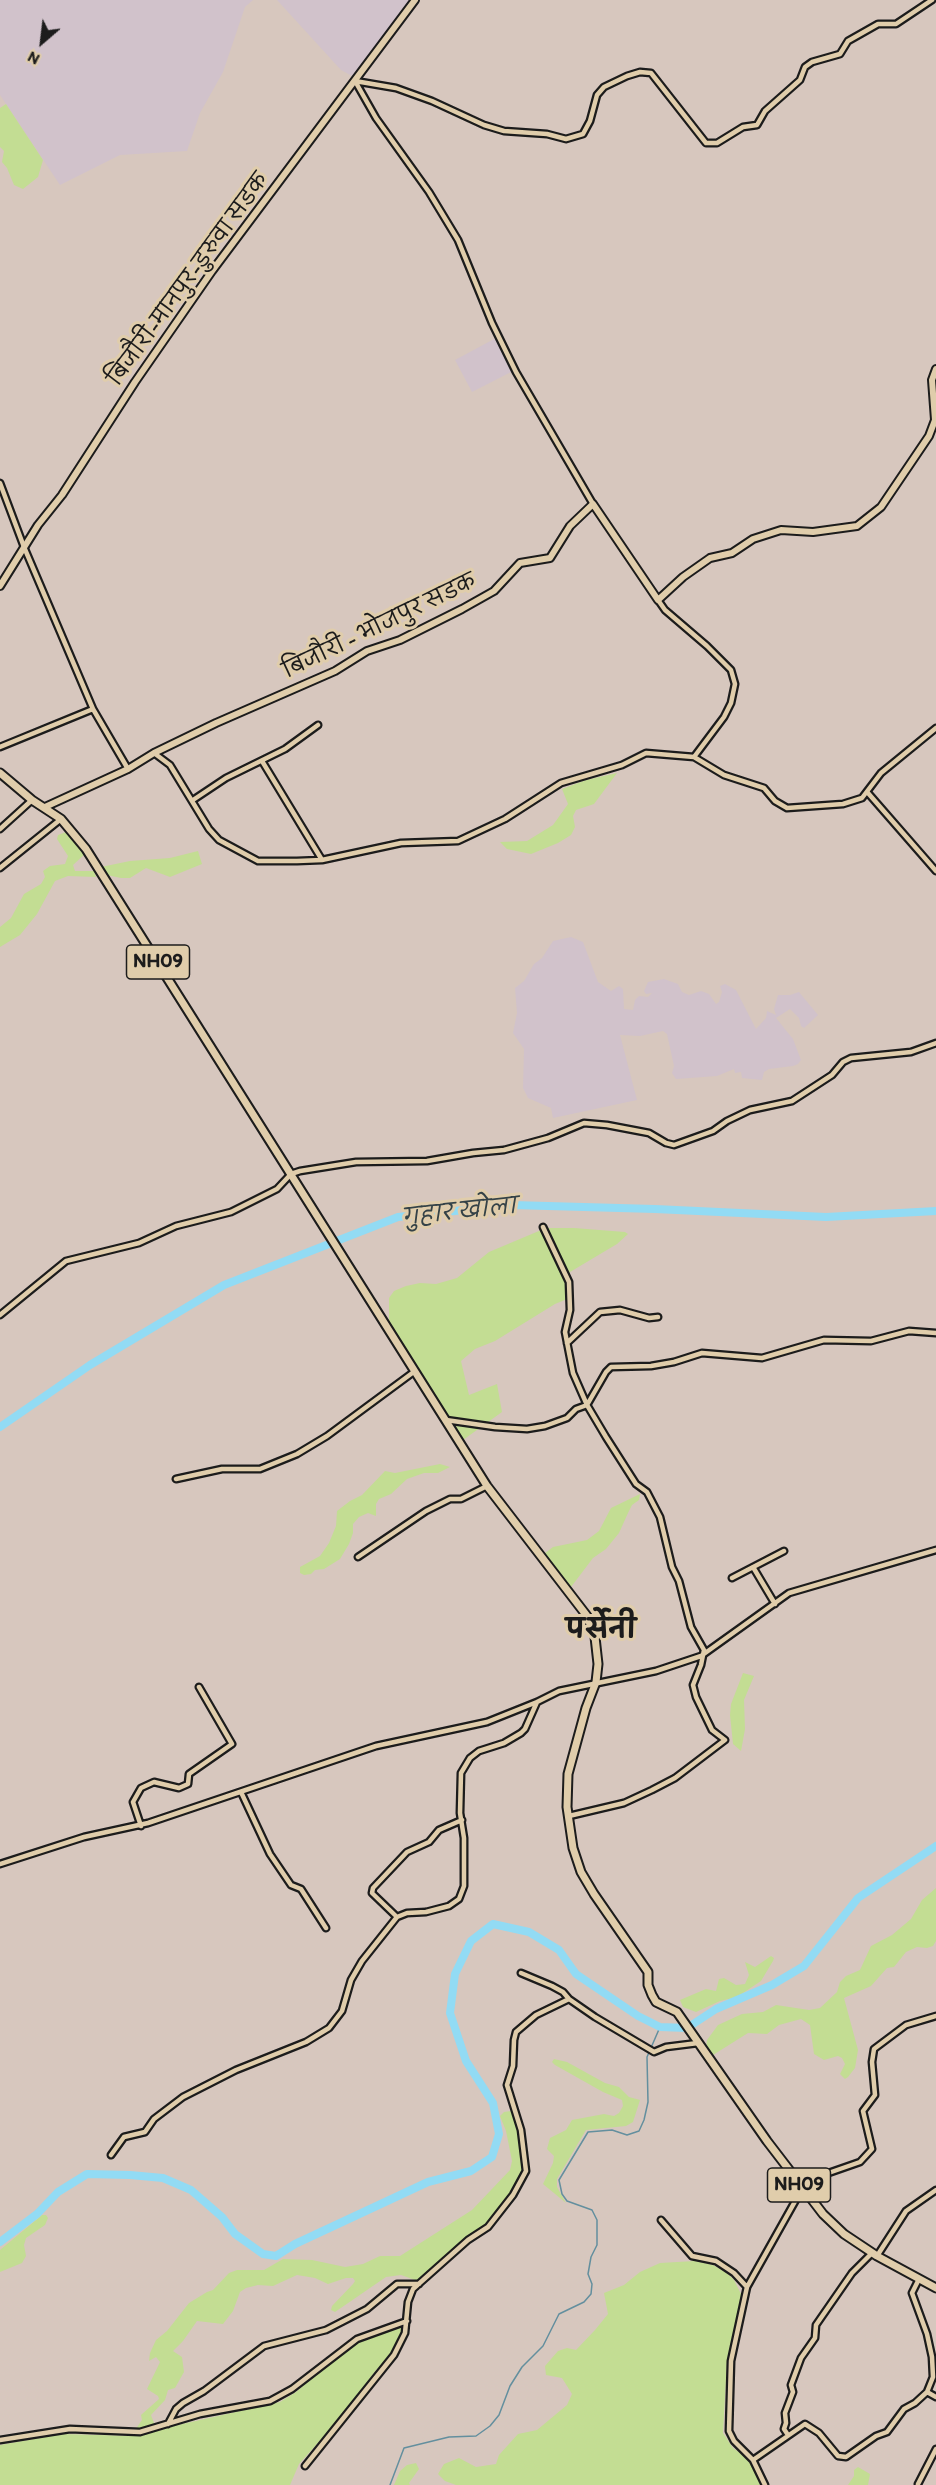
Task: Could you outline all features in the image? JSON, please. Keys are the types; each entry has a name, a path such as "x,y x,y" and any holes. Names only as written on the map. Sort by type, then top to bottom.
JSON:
{"main road":[{"name":"NH09","path":"0,772 32,800 61,819 86,849 487,1486 587,1616 595,1637 598,1664 596,1682 586,1708 568,1774 569,1816 573,1848 581,1872 609,1919 648,1972 648,1985 656,2002 677,2012 802,2189 837,2228 874,2255 936,2288"}],"street":[{"name":"बिजौरी-मानपुर-डुरुवा सडक","path":"0,586 38,525 62,495 135,382 212,271 415,0"},
{"path":"355,81 396,88 432,101 484,125 504,131 547,134 566,139 583,134 590,121 597,95 604,87 640,72 651,73 706,143 717,143 743,127 757,125 765,111 800,80 805,67 812,62 840,54 848,41 878,24 896,24 932,0"},
{"path":"355,81 376,118 423,184 458,240 492,324 516,372 593,504 665,610 731,670 735,684 731,703 724,717 694,757"},
{"path":"658,600 683,577 710,558 732,553 753,539 781,530 813,532 857,526 881,507 929,436 935,420 932,380 936,369"},
{"path":"0,483 24,547 93,709 128,770"},
{"name":"बिजौरी - भोजपुर सडक","path":"45,807 128,770 154,753 295,686 335,671 367,651 400,640 476,601 494,591 520,563 549,558 570,526 593,504"},
{"path":"0,747 93,709"},
{"path":"193,800 226,778 285,749 318,725"},
{"path":"154,753 170,765 209,829 219,840 258,861 322,860 401,843 458,841 504,819 561,783 622,765 645,753 694,757 724,775 764,788 775,801 787,808 843,804 862,798 868,793 881,772 936,728"},
{"path":"262,761 322,860"},
{"path":"868,793 936,871"},
{"path":"0,829 32,800"},
{"path":"0,868 61,819"},
{"path":"0,1315 66,1261 139,1243 176,1226 231,1212 277,1189 291,1174 356,1162 427,1161 504,1150 548,1138 584,1123 649,1133 674,1145 713,1131 750,1110 792,1101 832,1075 843,1062 850,1058 911,1052 936,1043"},
{"path":"543,1227 569,1282 570,1310 565,1332 573,1373 587,1405 636,1484 647,1492 660,1517 672,1567 679,1581 691,1627 703,1647 701,1665 693,1685 696,1697 712,1730 725,1740 675,1778 645,1793 624,1803 569,1816"},
{"path":"567,1343 600,1312 620,1310 649,1318 658,1317"},
{"path":"446,1420 527,1429 545,1426 567,1418 576,1408 587,1405 611,1367 651,1366 674,1362 702,1353 762,1358 824,1340 871,1341 909,1331 936,1333"},
{"path":"176,1479 222,1469 260,1469 297,1454 327,1436 415,1371"},
{"path":"358,1557 426,1511 450,1499 461,1499 487,1486"},
{"path":"0,1864 84,1837 141,1826 376,1746 487,1722 537,1702 559,1690 656,1671 701,1656 789,1593 936,1550"},
{"path":"732,1578 784,1551"},
{"path":"753,1567 775,1604"},
{"path":"141,1826 133,1802 141,1788 154,1782 179,1788 188,1784 189,1773 232,1744 199,1687"},
{"path":"111,2155 124,2137 145,2133 154,2118 183,2097 236,2070 306,2042 329,2028 342,2011 351,1980 362,1961 396,1917 449,1906 459,1899 464,1886 460,1782 465,1764 479,1751 504,1743 521,1733 537,1702"},
{"path":"241,1792 270,1854 291,1885 301,1889 326,1928"},
{"path":"396,1917 372,1893 373,1888 407,1852 429,1842 439,1830 462,1820"},
{"path":"521,1973 563,1992 582,2009 654,2052 666,2047 698,2043"},
{"path":"305,2466 394,2355 405,2333 408,2302 413,2289 468,2240 488,2227 513,2195 522,2179 526,2165 521,2130 507,2085 513,2066 516,2032 536,2015 569,1999"},
{"path":"765,2485 753,2460 734,2441 729,2431 731,2361 747,2288 802,2189 817,2177 860,2162 872,2149 863,2111 875,2095 872,2062 874,2049 906,2025 936,2016"},
{"path":"788,2435 784,2429 785,2413 794,2392 791,2385 801,2358 815,2338 816,2325 852,2274 874,2255 906,2211 936,2190"},
{"path":"661,2220 692,2256 716,2261 734,2273 747,2288"},
{"path":"753,2460 806,2424 819,2433 838,2456 846,2457 876,2436 887,2432 904,2409 927,2392 933,2377 932,2357 927,2334 912,2293 919,2279"},
{"path":"168,2424 176,2409 183,2403 204,2391 264,2346 326,2330 367,2309 397,2284 419,2284"},
{"path":"0,2440 70,2429 140,2432 200,2414 270,2401 292,2389 357,2339 407,2320"},
{"path":"927,2392 936,2397"},
{"path":"918,2484 936,2449"}],"shaded area":[{"path":"0,0 253,0 245,7 223,72 200,113 187,151 120,155 60,185 0,95"},
{"path":"277,0 412,0 354,77 341,70"},
{"path":"496,338 513,371 472,392 455,360"},
{"path":"571,937 583,942 598,982 611,991 619,986 623,989 624,1009 633,1010 635,1000 639,996 648,997 652,993 646,994 644,991 648,982 664,979 678,984 682,992 689,995 701,991 709,994 716,1004 722,992 720,986 725,984 736,990 756,1029 766,1018 767,1011 776,1015 774,1009 778,995 799,992 818,1015 804,1028 799,1018 790,1009 776,1018 793,1039 801,1060 793,1066 769,1069 764,1072 762,1080 742,1078 741,1072 735,1073 734,1069 717,1076 676,1079 672,1073 674,1066 667,1034 663,1031 640,1036 620,1035 637,1100 553,1118 551,1108 528,1098 523,1088 524,1049 513,1033 517,1013 515,988 524,981 534,964 542,958 553,941"}],"green space":[{"path":"6,104 43,160 38,177 23,189 14,185 2,162 4,151 0,147 0,108"},
{"path":"617,773 594,804 576,810 573,816 575,827 571,835 558,843 531,854 507,849 500,842 527,841 553,825 568,804 562,789 586,780"},
{"path":"66,832 85,854 73,865 75,871 94,871 96,877 68,876 55,881 37,914 20,935 0,947 0,927 11,918 24,894 41,884 45,877 43,871 50,866 65,864 68,856 57,839 58,835"},
{"path":"198,851 202,864 170,877 146,868 130,878 121,878 107,875 101,867 130,861 170,858"},
{"path":"546,1228 574,1228 628,1234 617,1244 570,1272 568,1276 572,1297 555,1304 495,1341 475,1349 461,1361 469,1395 497,1384 502,1412 463,1440 389,1321 389,1298 394,1291 406,1286 420,1283 436,1284 457,1278 489,1252"},
{"path":"440,1464 450,1467 438,1473 424,1473 407,1479 391,1494 379,1499 376,1504 376,1516 368,1513 359,1517 353,1524 349,1544 340,1559 311,1574 300,1573 300,1567 320,1556 329,1543 336,1526 337,1511 362,1495 385,1471 395,1473"},
{"path":"640,1494 639,1500 632,1505 619,1533 606,1549 593,1558 571,1587 544,1554 553,1547 587,1540 599,1531 611,1508"},
{"path":"743,1673 754,1676 744,1700 745,1729 741,1751 733,1744 730,1715 731,1704"},
{"path":"936,1888 936,1941 933,1946 917,1947 906,1952 894,1967 887,1968 871,1986 844,1998 858,2050 855,2068 848,2077 845,2079 840,2074 845,2064 842,2058 838,2056 824,2060 814,2054 810,2025 801,2019 779,2025 767,2034 748,2033 713,2055 706,2048 707,2040 718,2025 742,2014 763,2012 776,2005 809,2010 820,2008 837,1992 840,1982 846,1976 860,1970 871,1946 892,1935 911,1919 922,1900"},
{"path":"771,1956 774,1958 773,1961 761,1981 737,1997 720,2001 696,2012 683,2007 680,2000 706,1989 716,1991 719,1979 724,1978 736,1985 745,1984 749,1975 745,1962 755,1967"},
{"path":"554,2059 567,2062 605,2083 619,2087 629,2097 640,2100 633,2122 626,2126 586,2130 557,2179 557,2187 566,2203 543,2184 553,2163 554,2156 547,2149 550,2138 566,2130 572,2120 604,2114 614,2116 623,2106 622,2100 555,2065 552,2062"},
{"path":"511,2111 518,2128 523,2158 521,2179 486,2226 465,2238 418,2281 401,2275 386,2277 335,2312 331,2310 332,2306 353,2284 355,2281 353,2278 328,2284 315,2278 297,2275 273,2286 258,2285 246,2288 240,2292 233,2311 223,2324 197,2321 173,2351 182,2357 184,2372 175,2388 168,2390 165,2400 151,2415 154,2423 160,2429 280,2402 296,2392 357,2340 405,2324 404,2333 391,2355 376,2370 344,2414 299,2464 290,2485 0,2485 0,2445 62,2434 136,2436 135,2430 142,2420 141,2415 159,2399 147,2389 160,2362 156,2357 149,2361 156,2340 167,2331 189,2303 213,2290 229,2273 237,2270 264,2270 283,2259 312,2260 345,2267 363,2264 380,2256 400,2256 472,2210 510,2170 512,2161 506,2131 500,2116 504,2112"},
{"path":"42,2215 48,2218 45,2225 26,2238 24,2245 26,2256 22,2263 0,2272 0,2250"},
{"path":"695,2261 713,2265 727,2273 734,2280 742,2296 727,2361 723,2433 733,2448 750,2460 762,2485 456,2485 445,2481 438,2474 444,2464 459,2458 476,2467 496,2464 499,2455 518,2434 537,2430 567,2405 572,2394 562,2378 546,2375 545,2366 558,2351 567,2348 576,2350 608,2314 604,2293 624,2285 640,2272 660,2263"},
{"path":"416,2463 419,2469 409,2483 410,2485 394,2485 400,2471 407,2465"},
{"path":"858,2467 870,2474 868,2485 848,2485 854,2476 854,2470"}],"waterway":[{"name":"गुहार खोला","path":"0,1427 90,1365 224,1285 398,1217 512,1205 826,1217 936,1211"},
{"path":"0,2242 37,2214 58,2192 87,2174 130,2175 163,2178 191,2190 222,2217 235,2234 263,2254 276,2256 295,2244 428,2182 471,2171 492,2157 499,2134 493,2103 466,2061 450,2013 455,1974 471,1941 493,1924 529,1932 559,1950 576,1974 638,2016 660,2027 687,2028 716,2009 772,1985 804,1966 858,1898 936,1846"},
{"path":"390,2485 404,2448 449,2437 476,2436 490,2426 499,2415 510,2386 522,2367 543,2346 559,2314 584,2302 591,2294 592,2284 588,2274 591,2257 597,2245 597,2220 592,2210 567,2201 562,2194 559,2180 588,2132 612,2130 627,2135 639,2131 648,2102 647,2057 660,2027"}],"district":[{"name":"पर्सेनी","path":"601,1631"}]}
